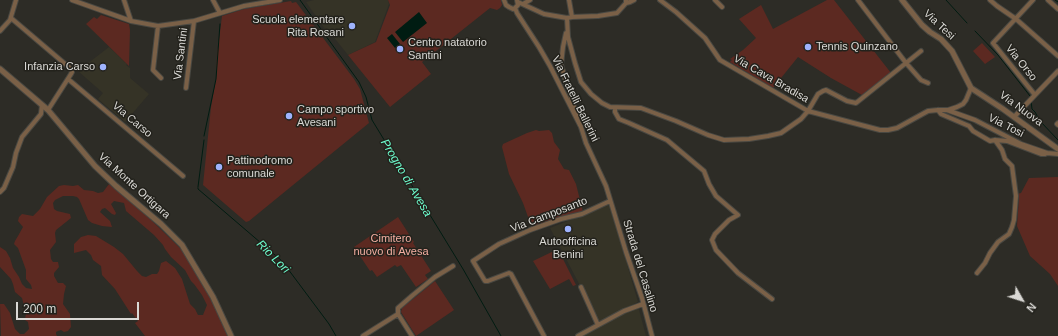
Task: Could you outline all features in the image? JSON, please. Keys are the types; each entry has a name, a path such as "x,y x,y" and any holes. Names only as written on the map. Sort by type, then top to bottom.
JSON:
{"street":[{"path":"0,31 11,18 16,0"},
{"name":"Via Santini","path":"72,0 131,21 158,26 194,21 244,6 280,0"},
{"path":"124,0 131,21"},
{"path":"213,0 220,13"},
{"path":"504,0 508,7 516,8 518,5 517,1 544,14 567,18 616,13 626,1 630,2 634,0"},
{"path":"523,4 530,0"},
{"path":"569,0 572,17"},
{"name":"Via Cava Bradisa","path":"660,0 705,38 720,60 808,111 880,130 888,130 898,128 928,111 938,110"},
{"path":"715,0 722,7"},
{"path":"858,0 906,63 921,80 928,82"},
{"name":"Via Tesi","path":"902,0 922,25 941,39 952,51 971,88"},
{"path":"990,0 1016,19 1058,56"},
{"path":"1016,19 1034,0"},
{"path":"1048,0 1058,9"},
{"name":"Via Fratelli Ballerini","path":"516,8 517,13 550,66 581,127 586,143 606,186 610,201"},
{"path":"11,18 71,69 72,72 48,110"},
{"path":"567,18 568,37 581,82 591,94 602,103 615,108 641,108 724,140 749,139 781,133 801,119 808,111 818,94 826,90 848,101 856,103 921,51"},
{"name":"Via Orso","path":"1016,19 993,43 1034,96"},
{"name":"Via Santini","path":"186,88 194,21"},
{"name":"Via Santini","path":"158,26 153,70 162,78"},
{"path":"567,28 561,65 581,127"},
{"name":"Via Monte Ortigara","path":"0,69 48,110 96,166 182,245 213,297 231,336"},
{"path":"1014,117 1058,71"},
{"name":"Via Carso","path":"68,79 183,176"},
{"name":"Via Tosi","path":"938,110 948,110 963,104 971,88"},
{"name":"Via Nuova","path":"971,88 992,101 1058,148"},
{"path":"0,192 6,184 13,167 22,137 41,114 42,106"},
{"path":"615,108 615,112 619,119 667,140 704,171 716,196 738,215 729,220 714,234 712,240 716,250 738,273 772,299"},
{"path":"938,110 941,114 969,126 973,131 990,141 1007,141 1041,154 1047,153"},
{"name":"Via Tosi","path":"948,110 975,120 1021,144 1047,153 1058,154"},
{"path":"977,273 998,242 1009,234 1014,220 1016,196 1012,166 1005,159 1002,150 995,140"},
{"name":"Via Camposanto","path":"544,336 511,274 509,273 485,281 473,260 499,244 530,230 582,214 610,201"},
{"name":"Strada del Casalino","path":"610,201 652,336"},
{"path":"411,335 398,314 398,308 435,277 453,266"},
{"path":"581,287 598,325"},
{"path":"578,336 624,311 643,304"},
{"path":"362,336 398,314"}],"shaded area":[{"name":"Scuola elementare Rita Rosani","path":"314,0 388,0 389,4 375,42 348,55 332,35 329,35 306,2"},
{"path":"419,12 427,23 403,42 395,32"},
{"path":"392,34 400,44 395,48 387,38"},
{"path":"109,47 130,68 130,78 149,94 125,122 98,99 103,93 78,71"},
{"path":"609,205 638,302 599,322 550,228"},
{"path":"638,306 646,336 582,336 589,332"}],"green space":[{"name":"Centro natatorio Santini","path":"388,0 501,0 502,5 497,10 490,8 422,62 431,74 390,107 348,55 376,42 390,5"},
{"name":"Tennis Quinzano","path":"827,0 834,0 891,73 862,95 831,78 798,57 773,88 730,62 732,60 730,59 756,38 739,19 761,5 773,29"},
{"name":"Campo sportivo Avesani","path":"291,1 292,3 296,2 354,79 360,89 369,123 246,222 203,185 222,16 244,9"},
{"path":"101,15 129,24 129,66 86,24 94,17 97,19"},
{"path":"982,43 995,57 985,64 973,51"},
{"path":"536,130 549,130 552,133 554,142 560,150 558,159 564,169 569,170 576,184 583,212 532,228 523,203 509,174 502,147 503,144"},
{"path":"1058,177 1058,286 1050,274 1030,256 1017,226 1019,198 1016,194 1021,193 1029,178"},
{"path":"109,184 149,218 181,249 194,268 232,336 145,336 135,323 138,321 132,313 131,314 115,289 102,275 101,266 93,260 91,255 86,250 74,253 74,244 81,237 88,235 96,236 114,247 123,254 142,276 146,277 152,274 157,274 161,263 166,261 175,268 182,279 190,304 198,315 203,315 207,305 202,295 191,281 185,270 171,257 154,235 126,211 124,203 114,201 111,204 116,213 115,215 105,208 102,209 100,212 110,221 112,227 102,226 88,220 77,197 63,196 55,200 53,203 54,209 70,214 71,218 56,230 56,242 50,250 51,259 53,262 58,262 59,267 54,273 54,276 58,283 63,283 66,286 63,304 70,314 71,327 68,331 64,332 61,330 56,332 57,336 1,336 0,304 4,304 10,313 15,329 20,334 24,334 29,329 28,322 25,320 26,313 22,298 15,292 11,279 0,267 0,247 6,251 22,284 26,288 32,289 31,285 26,279 26,270 18,248 14,244 23,227 18,221 19,217 22,214 33,216 40,209 47,197 59,186 78,185 84,190 98,193 103,192"},
{"name":"Cimitero nuovo di Avesa","path":"398,217 431,271 425,275 428,279 416,287 401,265 397,267 395,265 377,277 372,270 370,271 354,247"},
{"path":"558,249 576,285 573,286 569,279 550,289 533,261"},
{"path":"435,281 454,310 416,336 401,312 402,308"}],"waterway":[{"name":"Progno di Avesa","path":"300,0 359,82 366,97 372,120 463,269 501,336"},
{"path":"946,0 967,23"},
{"name":"Rio Lori","path":"204,136 216,79 220,24"},
{"path":"975,31 998,55 1031,97"},
{"path":"1031,101 1032,109 1040,121 1058,140"},
{"name":"Rio Lori","path":"198,187 204,140"},
{"name":"Rio Lori","path":"198,188 282,261 329,324 336,336"}],"place":[{"name":"Scuola elementare Rita Rosani","path":"352,26"},
{"name":"Tennis Quinzano","path":"808,47"},
{"name":"Centro natatorio Santini","path":"400,49"},
{"name":"Infanzia Carso","path":"103,67"},
{"name":"Campo sportivo Avesani","path":"289,116"},
{"name":"Pattinodromo comunale","path":"219,167"},
{"name":"Autoofficina Benini","path":"568,229"}]}
